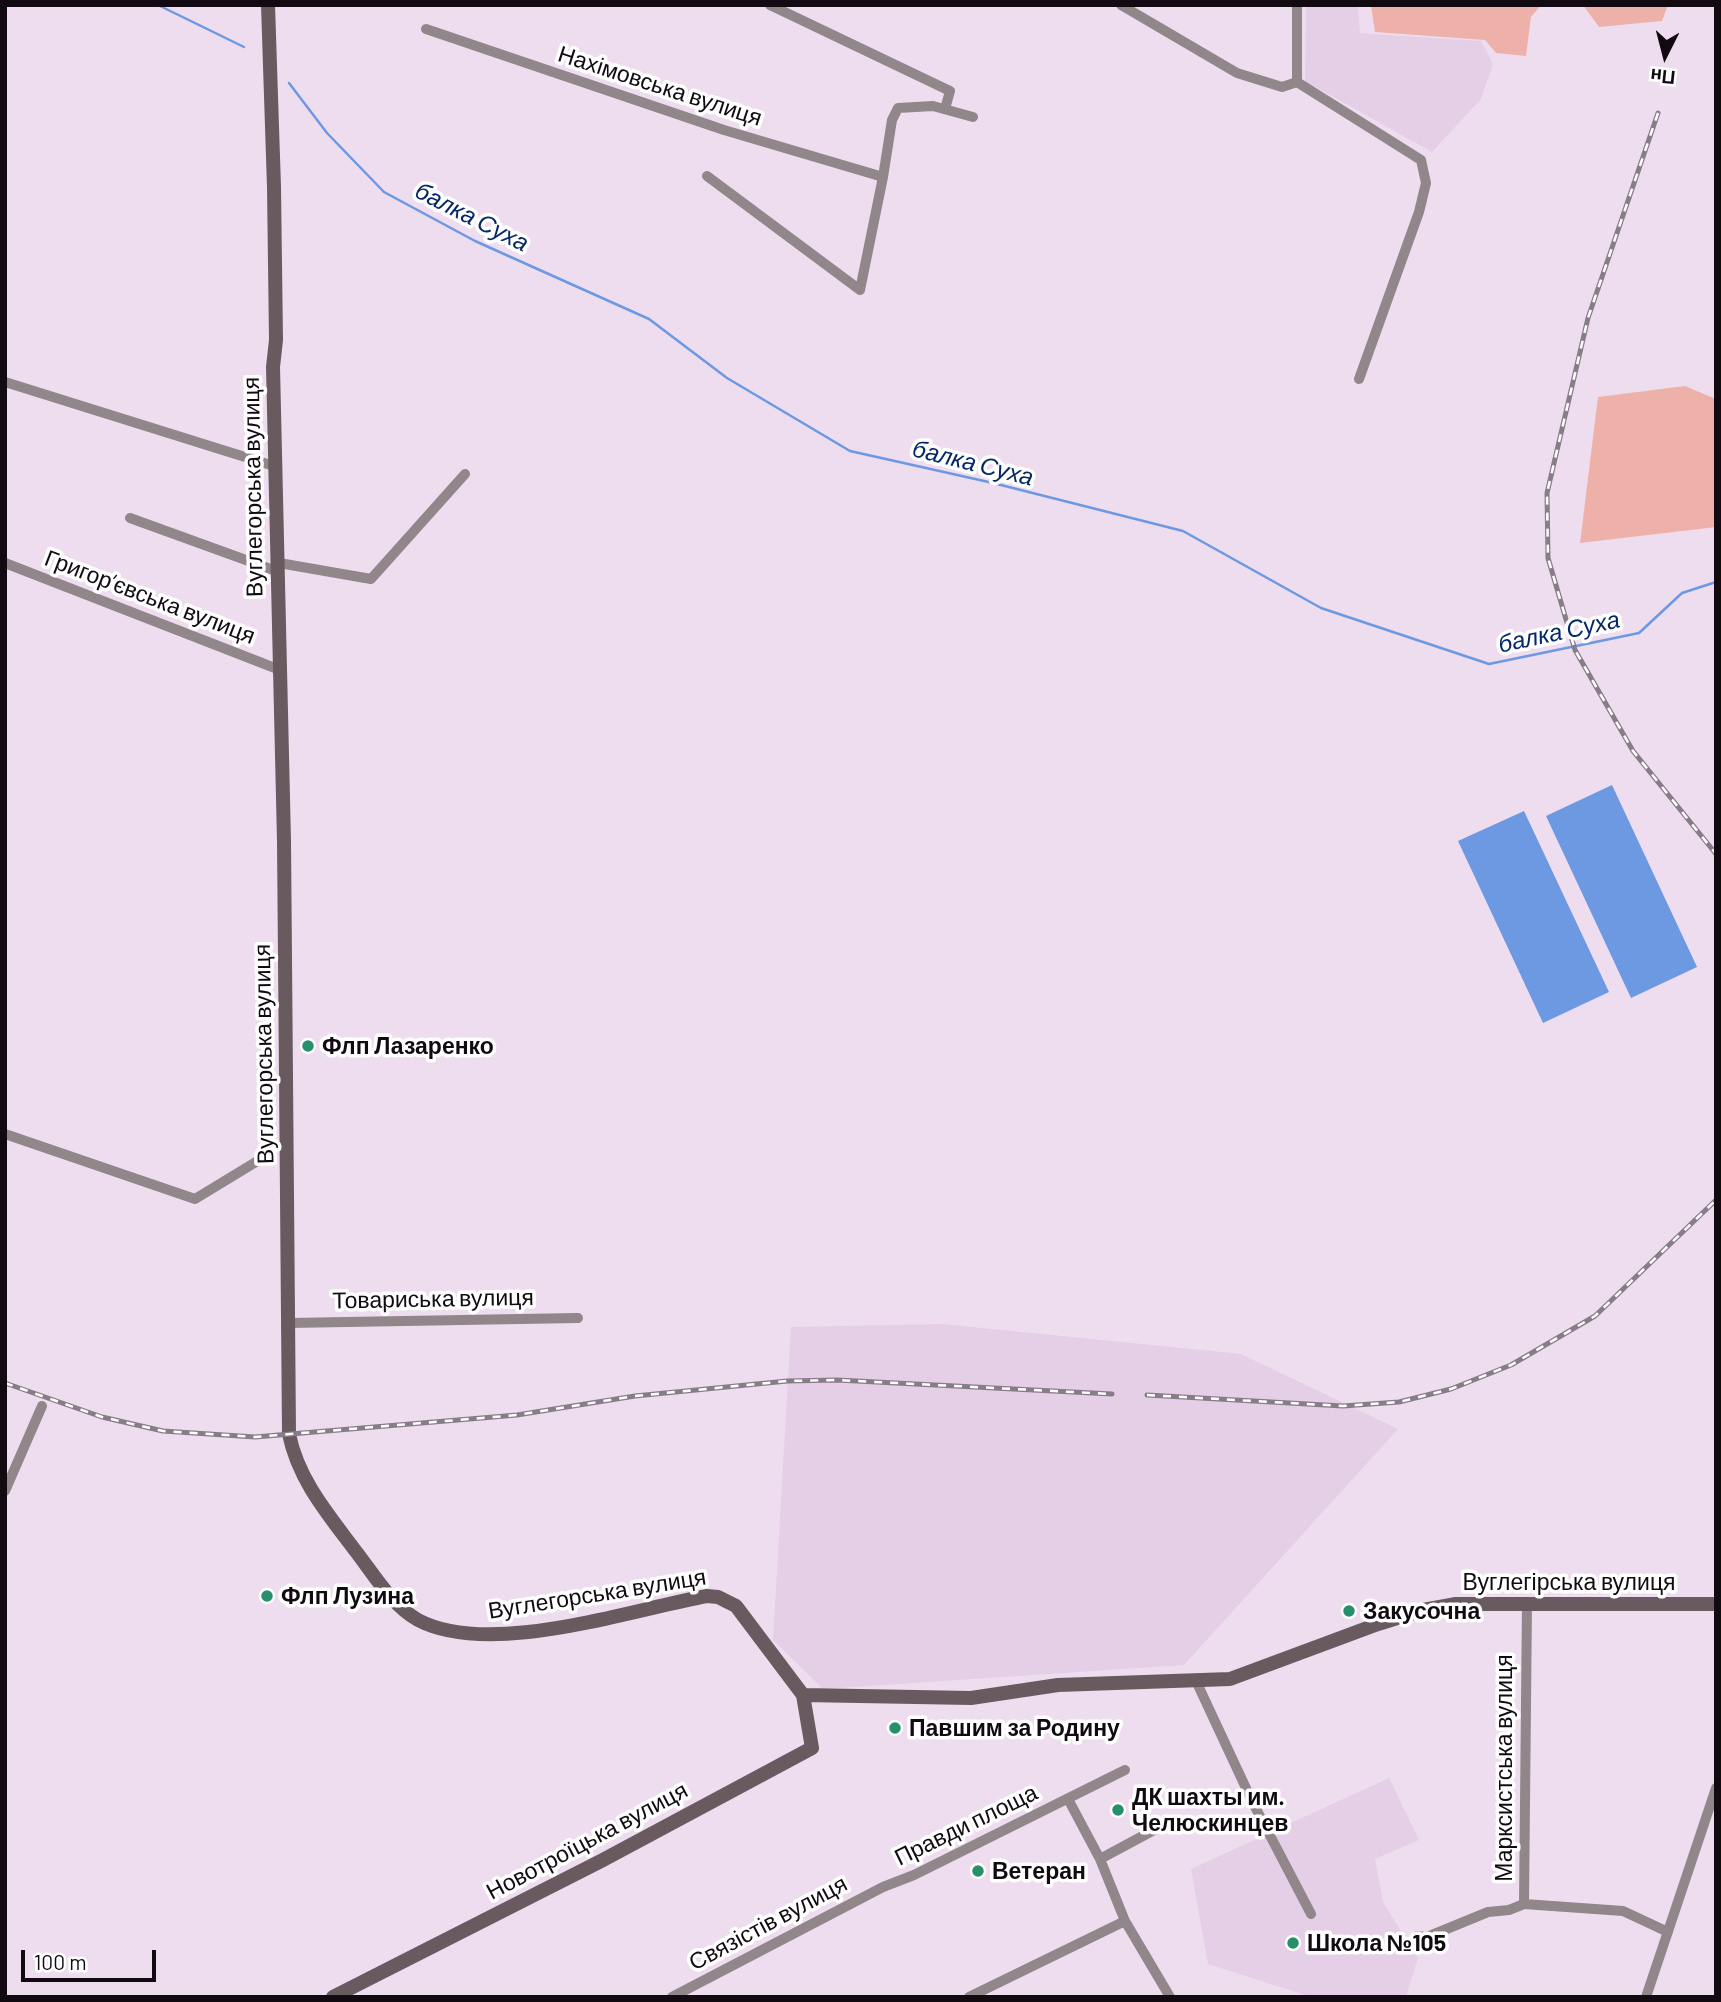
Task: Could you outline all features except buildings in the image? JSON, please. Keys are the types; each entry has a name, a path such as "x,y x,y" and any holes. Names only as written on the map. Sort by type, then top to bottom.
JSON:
{"main road":[{"name":"Вуглегорська вулиця","path":"268,5 274,187 276,340 273,367 279,567 289,1434 294,1459 331,1519 397,1604 417,1619 439,1629 480,1635 525,1633 692,1598 718,1597 729,1601 742,1613 803,1695"},
{"name":"Вуглегірська вулиця","path":"803,1695 971,1698 1058,1685 1128,1681 1197,1683 1230,1679 1423,1609 1457,1604 1527,1602 1716,1604"},
{"name":"Новотроїцька вулиця","path":"333,1997 812,1748 803,1695"}],"street":[{"path":"770,5 950,91 945,109"},
{"path":"1121,5 1237,73 1282,87 1297,82"},
{"path":"1297,5 1297,82"},
{"name":"Нахімовська вулиця","path":"426,29 724,130 883,177"},
{"path":"1297,82 1421,160 1426,183 1378,333 1359,379"},
{"path":"707,176 860,290 895,112 904,107 945,109 973,117"},
{"path":"5,382 277,467"},
{"path":"130,518 279,567 372,579 465,474"},
{"name":"Григор’євська вулиця","path":"5,563 280,670"},
{"path":"5,1135 195,1199 269,1154"},
{"name":"Товариська вулиця","path":"289,1323 578,1318"},
{"path":"5,1491 42,1406"},
{"name":"Марксистська вулиця","path":"1417,1936 1427,1937 1488,1912 1509,1910 1524,1904 1527,1602"},
{"path":"1197,1683 1252,1801 1311,1914"},
{"name":"Правди площа","path":"883,1887 914,1875 1125,1770"},
{"path":"1646,1997 1716,1788"},
{"name":"Правди площа","path":"1068,1799 1100,1858 1125,1921 1170,1997"},
{"path":"1100,1858 1167,1823"},
{"name":"Связістів вулиця","path":"672,1997 883,1887"},
{"path":"1524,1904 1623,1911 1668,1932"},
{"path":"969,1997 1125,1921"}],"shaded area":[{"path":"1306,5 1358,5 1360,33 1481,41 1493,64 1481,99 1432,152 1305,81"},
{"path":"1371,5 1541,5 1531,17 1526,56 1496,53 1485,40 1375,32"},
{"path":"1583,5 1668,5 1662,21 1599,27"},
{"path":"1685,386 1716,399 1716,527 1580,543 1598,397"},
{"path":"942,1324 1241,1354 1398,1429 1184,1665 823,1689 773,1640 791,1327"},
{"path":"1389,1778 1419,1840 1375,1859 1383,1902 1418,1958 1406,1997 1311,1997 1208,1964 1191,1869"}],"water":[{"path":"1612,785 1697,967 1631,998 1546,816"},
{"path":"1524,811 1609,992 1543,1023 1458,841"}],"waterway":[{"name":"балка Суха","path":"158,5 244,47"},
{"name":"балка Суха","path":"289,83 327,133 384,192 475,241 649,319 727,378 850,451 993,483 1183,531 1321,608 1489,664 1639,633 1682,593 1716,582"}],"railway":[{"path":"1658,113 1588,318 1547,493 1548,558 1575,650 1633,751 1716,854"},
{"path":"1147,1395 1343,1406 1399,1402 1451,1389 1511,1365 1595,1316 1716,1200"},
{"path":"5,1383 102,1417 163,1431 255,1437 517,1415 635,1396 787,1381 837,1380 1112,1394"}],"place":[{"name":"Флп Лазаренко","path":"308,1046"},
{"name":"Флп Лузина","path":"267,1596"},
{"name":"Закусочна","path":"1349,1611"},
{"name":"Павшим за Родину","path":"895,1728"},
{"name":"ДК шахты им. Челюскинцев","path":"1118,1810"},
{"name":"Ветеран","path":"978,1871"},
{"name":"Школа №105","path":"1293,1943"}]}
